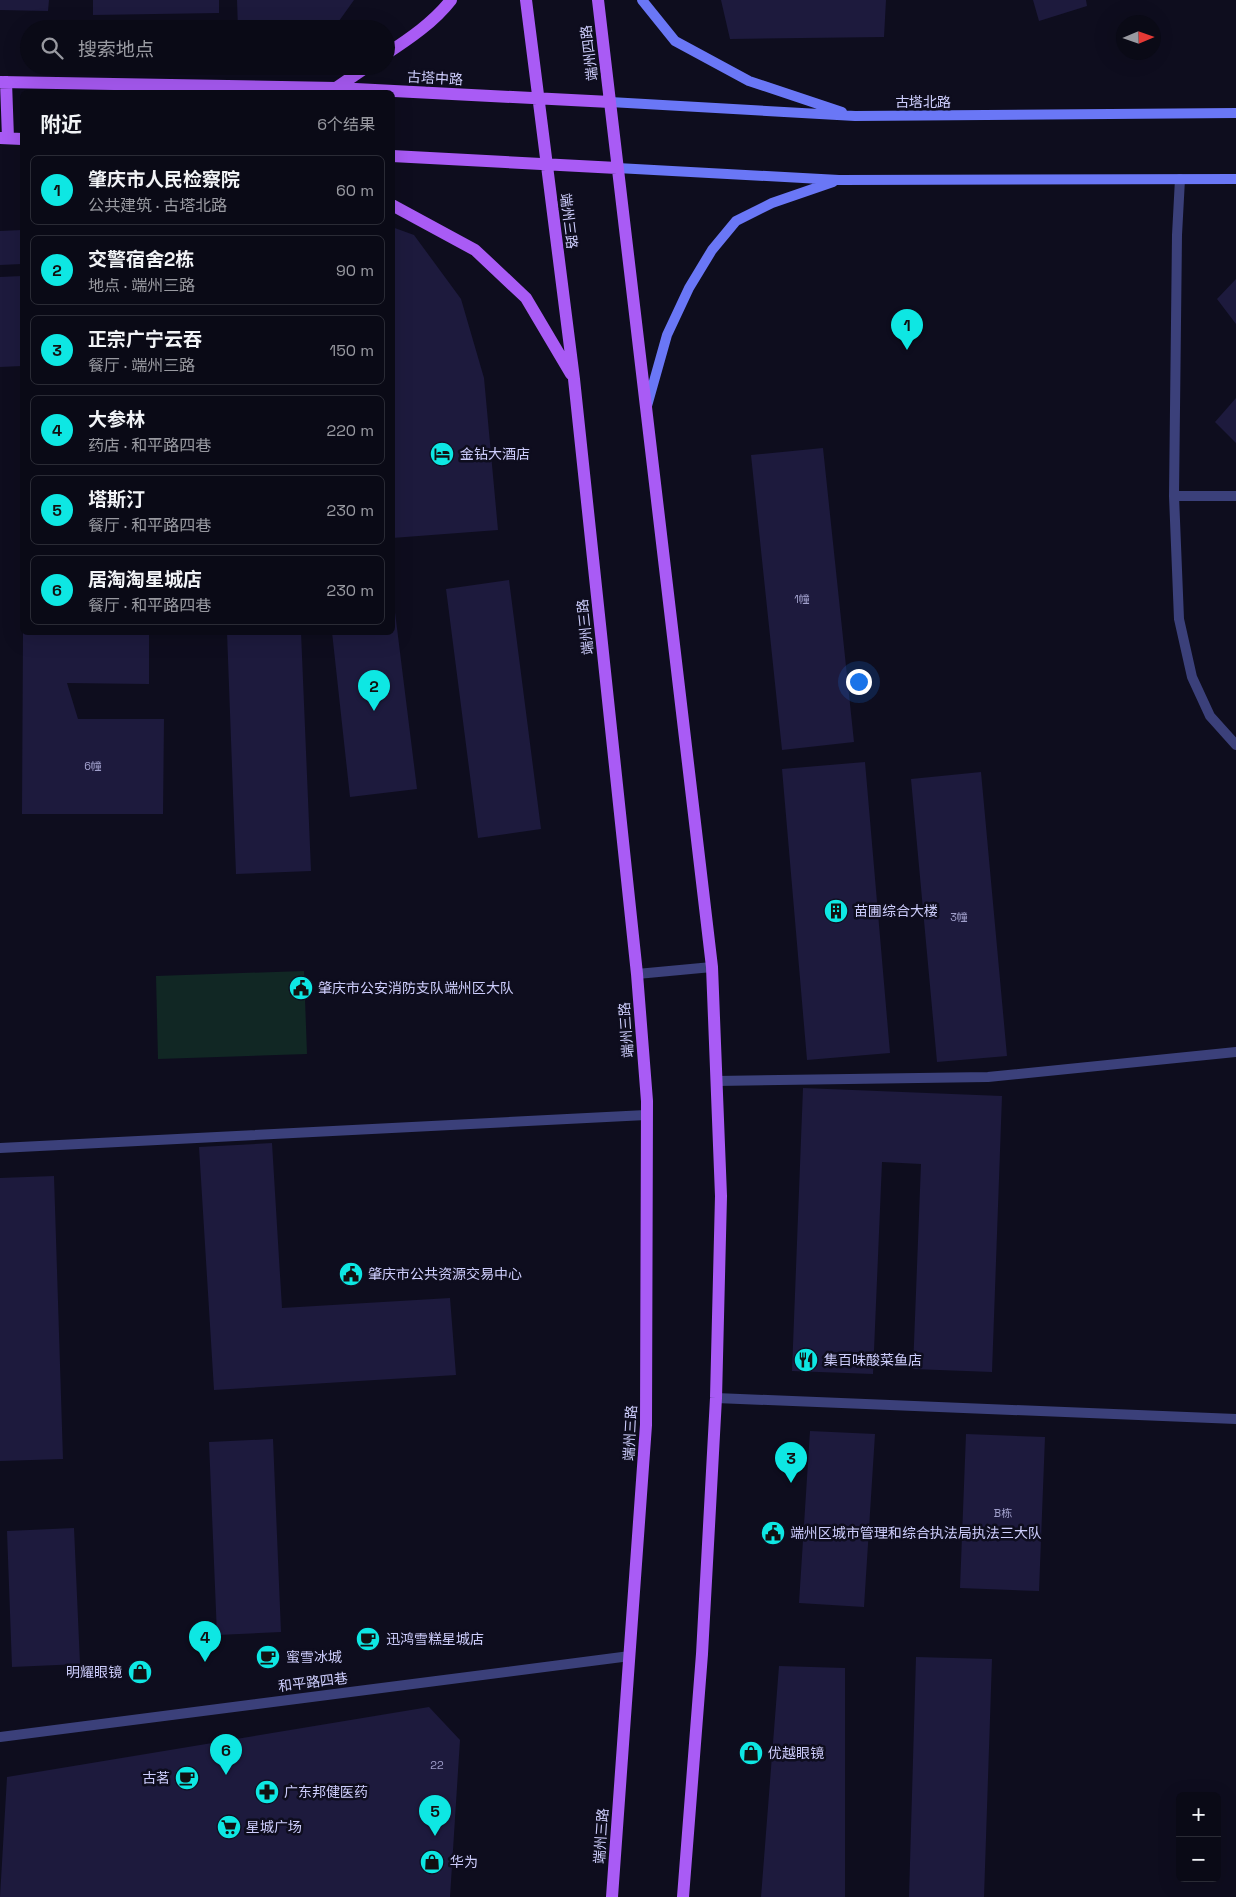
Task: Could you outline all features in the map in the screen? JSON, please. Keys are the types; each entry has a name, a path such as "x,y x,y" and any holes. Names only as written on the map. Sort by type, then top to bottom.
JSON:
{"main road":[{"path":"395,48 442,12 451,0"},
{"path":"526,0 538,99"},
{"name":"端州四路","path":"598,0 617,168"},
{"path":"642,0 675,41 749,82 855,116"},
{"path":"336,88 355,75"},
{"path":"3,82 4,138 20,139"},
{"name":"古塔中路","path":"3,82 373,90"},
{"name":"古塔中路","path":"395,91 610,102"},
{"name":"端州三路","path":"538,99 574,379 637,974 646,1115 646,1425 612,1897"},
{"name":"古塔北路","path":"610,102 855,116 1236,114"},
{"path":"395,156 839,180 1236,179"},
{"path":"617,168 712,967 721,1196 716,1398 702,1654 683,1897"},
{"path":"646,411 667,335 689,288 712,250 736,221 772,204 839,180"},
{"path":"395,207 475,250 526,298 574,379"}],"street":[{"path":"1180,179 1176,235 1174,496 1179,619 1192,677 1210,716 1236,745"},
{"path":"1174,496 1236,496"},
{"path":"637,974 712,967"},
{"path":"716,1081 988,1077 1236,1052"},
{"path":"0,1148 646,1115"},
{"path":"716,1398 1236,1418"},
{"name":"和平路四巷","path":"0,1737 630,1656"}],"green space":[{"path":"304,971 307,1054 158,1059 156,976"}],"building":[{"path":"0,0 49,0 48,11 0,10"},
{"path":"93,0 219,0 219,13 93,15"},
{"path":"237,0 354,0 340,20 238,20"},
{"path":"721,0 886,0 884,37 730,39"},
{"path":"1033,0 1086,0 1087,6 1039,21"},
{"name":"金钻大酒店","path":"395,228 414,235 461,299 484,378 498,530 395,538"},
{"path":"20,230 20,264 0,265 0,231"},
{"path":"20,276 20,366 0,367 0,277"},
{"path":"1236,279 1236,324 1217,299"},
{"path":"1236,398 1236,443 1215,422"},
{"path":"823,448 854,742 782,750 751,455"},
{"path":"509,580 541,829 478,838 446,589"},
{"path":"395,612 417,789 350,797 332,635 395,635"},
{"path":"23,635 149,635 149,684 67,683 78,719 164,719 163,814 22,814"},
{"path":"227,635 301,635 311,871 236,874"},
{"name":"苗圃综合大楼","path":"865,762 890,1053 807,1060 782,769"},
{"path":"981,772 1007,1056 937,1062 911,779"},
{"path":"803,1088 1002,1096 992,1372 913,1369 921,1164 882,1162 873,1374 792,1371"},
{"path":"272,1143 282,1308 450,1298 456,1375 214,1390 199,1147"},
{"path":"54,1176 63,1459 0,1461 0,1178"},
{"path":"810,1431 875,1434 864,1607 799,1603"},
{"path":"966,1434 1045,1437 1039,1591 960,1588"},
{"path":"273,1439 281,1632 217,1635 209,1442"},
{"path":"74,1528 80,1664 12,1667 7,1531"},
{"path":"916,1657 992,1659 984,1897 909,1897"},
{"path":"779,1666 845,1668 845,1897 761,1897"},
{"name":"星城广场","path":"429,1707 460,1740 450,1897 0,1897 7,1777"}],"place":[{"name":"肇庆市人民检察院","path":"907,350"},
{"name":"金钻大酒店","path":"442,454"},
{"name":"交警宿舍2栋","path":"374,711"},
{"name":"苗圃综合大楼","path":"836,911"},
{"name":"肇庆市公安消防支队端州区大队","path":"301,988"},
{"name":"肇庆市公共资源交易中心","path":"351,1274"},
{"name":"集百味酸菜鱼店","path":"806,1360"},
{"name":"正宗广宁云吞","path":"791,1483"},
{"name":"端州区城市管理和综合执法局执法三大队","path":"773,1533"},
{"name":"迅鸿雪糕星城店","path":"368,1639"},
{"name":"蜜雪冰城","path":"268,1657"},
{"name":"大参林","path":"205,1662"},
{"name":"明耀眼镜","path":"140,1672"},
{"name":"优越眼镜","path":"751,1753"},
{"name":"居淘淘星城店","path":"226,1775"},
{"name":"古茗","path":"187,1778"},
{"name":"广东邦健医药","path":"267,1792"},
{"name":"星城广场","path":"229,1827"},
{"name":"塔斯汀","path":"435,1836"},
{"name":"华为","path":"432,1862"}]}
